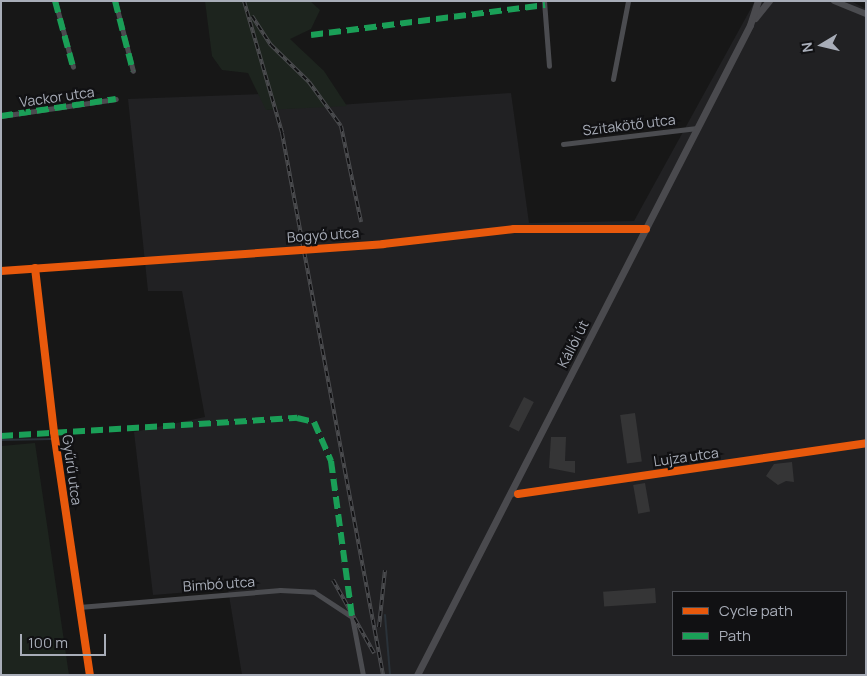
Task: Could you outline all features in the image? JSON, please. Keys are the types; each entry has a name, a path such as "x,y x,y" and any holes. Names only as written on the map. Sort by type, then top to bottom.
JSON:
{"main road":[{"name":"Kállói út","path":"417,675 698,128 750,25 758,1"},
{"name":"Kállói út","path":"750,25 769,1"}],"street":[{"path":"56,1 73,67"},
{"path":"115,1 133,71"},
{"path":"544,1 549,66"},
{"path":"613,79 628,1"},
{"path":"834,1 866,14"},
{"name":"Vackor utca","path":"1,116 116,99"},
{"name":"Szitakötő utca","path":"563,144 698,128"},
{"name":"Bogyó utca","path":"1,271 383,244 514,229 646,229"},
{"name":"Gyűrű utca","path":"35,268 79,607 90,675"},
{"name":"Lujza utca","path":"510,494 866,443"},
{"name":"Bimbó utca","path":"79,607 300,589 314,592 352,618 363,675"}],"shaded area":[{"path":"205,1 310,1 320,10 311,29 290,39 324,71 347,106 266,110 248,73 222,70 212,56"},
{"path":"755,1 851,1 866,9 866,675 242,675 228,589 153,595 134,432 205,417 182,291 148,291 128,99 262,94 267,110 511,93 529,223 634,221"},
{"path":"35,443 69,675 1,675 1,446"}],"building":[{"path":"524,397 534,402 519,431 509,426"},
{"path":"635,413 642,462 627,464 620,415"},
{"path":"551,437 566,437 565,461 575,461 575,473 549,468"},
{"path":"792,462 794,482 786,481 778,485 766,476 774,464"},
{"path":"645,483 650,512 638,514 633,485"},
{"path":"655,588 656,603 604,607 603,592"}],"waterway":[{"path":"1,440 51,439"},
{"path":"385,615 390,675"}],"railway":[{"path":"244,1 282,133 383,675"},
{"path":"252,16 271,45 309,82 341,126 361,222"},
{"path":"379,627 385,570"},
{"path":"333,580 374,653"}],"marked path":[{"path":"55,1 73,67"},
{"path":"115,1 133,71"},
{"path":"311,35 545,5"},
{"path":"1,116 116,99"},
{"path":"1,436 297,418 314,422 331,461 352,617"}],"cycle path":[{"path":"1,271 383,244 514,229 646,229"},
{"path":"35,268 54,432 90,675"},
{"path":"518,494 866,443"}]}
